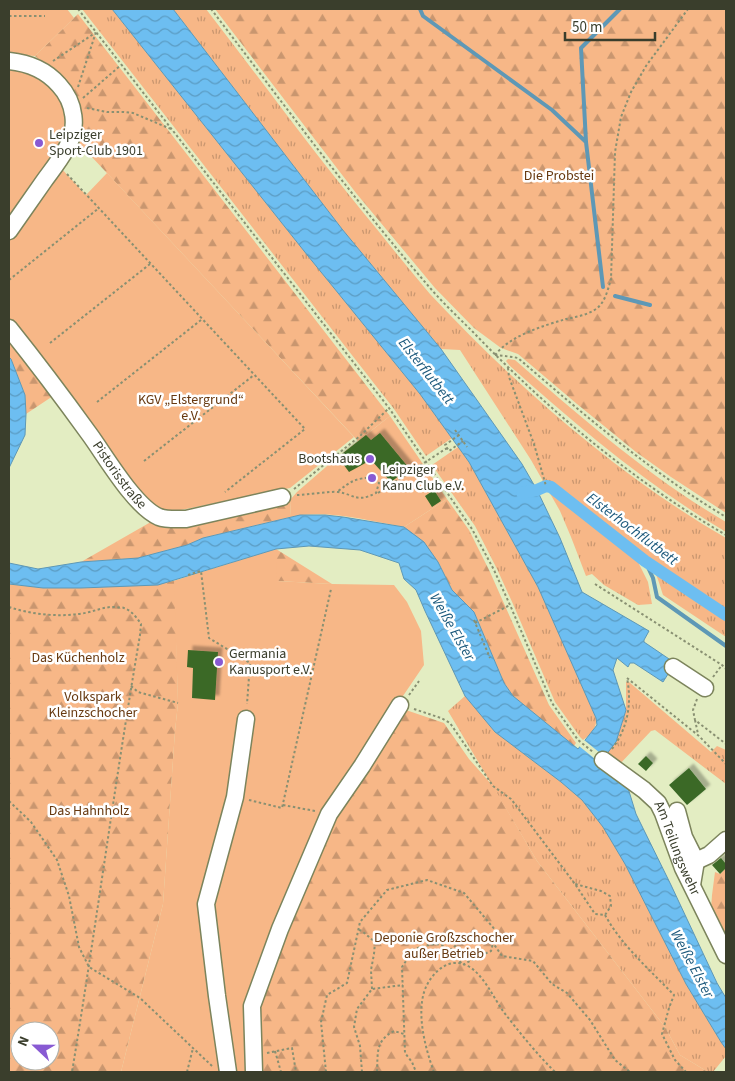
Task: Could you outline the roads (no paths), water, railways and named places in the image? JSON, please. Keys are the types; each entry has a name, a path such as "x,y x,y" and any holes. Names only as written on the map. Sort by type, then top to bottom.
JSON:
{"lane":[{"path":"9,61 22,62 41,70 53,78 63,90 72,107 74,123 68,148 9,231"},
{"name":"Pistorisstraße","path":"9,328 59,392 135,496 159,517 186,519 282,497"},
{"path":"673,667 705,688"},
{"path":"254,1064 252,1006 280,929 329,814 400,705"},
{"path":"228,1072 206,904 235,797 246,719"},
{"name":"Am Teilungswehr","path":"606,762 644,790 658,804 683,868 726,955"},
{"path":"677,811 684,837 696,861 692,886"},
{"path":"696,861 709,855 726,840"}],"water":[{"path":"112,9 173,9 342,229 441,349 522,464 560,538 582,592 649,631 644,642 675,663 663,682 634,663 630,663 628,667 617,658 613,670 626,710 616,742 598,765 628,788 636,814 726,998 726,1049 686,984 625,864 603,827 582,800 495,732 465,696 416,590 404,579 399,563 360,550 309,546 276,549 158,585 43,588 9,584 9,563 38,569 81,562 138,558 187,545 203,538 300,515 343,517 404,527 424,542 438,562 452,590 474,612 504,683 513,696 578,749 597,725 596,718 538,587 469,462 420,394"},
{"path":"9,357 25,395 26,414 25,435 9,468"}],"waterway":[{"path":"420,9 423,16 552,110 586,142"},
{"path":"603,287 586,142 581,48 620,9"},
{"path":"615,296 650,305"},
{"name":"Elsterhochflutbett","path":"522,493 546,486 551,487 645,561 726,615"},
{"path":"645,561 653,578 657,597 726,646"}],"place":[{"name":"Leipziger Sport-Club 1901","path":"39,143"},
{"name":"Bootshaus","path":"370,459"},
{"name":"Leipziger Kanu Club e.V.","path":"372,478"},
{"name":"Germania Kanusport e.V.","path":"219,662"}],"park label":[{"name":"Die Probstei","path":"559,176"},
{"name":"KGV „Elstergrund“ e.V.","path":"191,408"},
{"name":"Das Küchenholz","path":"78,658"},
{"name":"Volkspark Kleinzschocher","path":"93,706"},
{"name":"Das Hahnholz","path":"89,811"},
{"name":"Deponie Großzschocher außer Betrieb","path":"444,946"}],"water label":[{"name":"Elsterflutbett","path":"426,371"},
{"name":"Weiße Elster","path":"452,627"},
{"name":"Weiße Elster","path":"692,964"}]}
